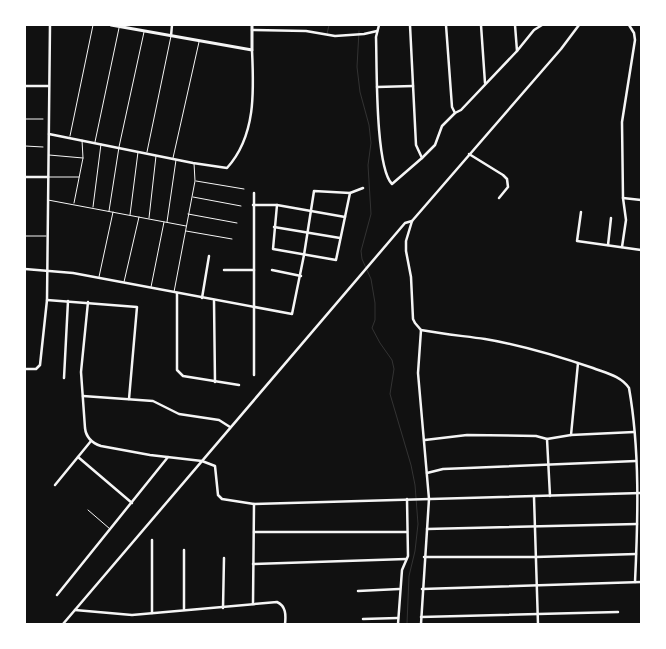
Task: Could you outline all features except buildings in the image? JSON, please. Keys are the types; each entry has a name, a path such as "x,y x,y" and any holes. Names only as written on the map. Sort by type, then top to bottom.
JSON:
{"street":[{"path":"25,369 36,369 40,366 46,300 50,25"},
{"path":"112,25 252,50"},
{"path":"171,36 172,25"},
{"path":"49,134 227,168 241,149 248,133 254,80 252,25"},
{"path":"379,25 377,32 377,87 381,151 385,172 392,184 435,145 442,126 455,113 461,110 517,51 534,30 542,25"},
{"path":"410,25 416,145 422,158"},
{"path":"446,25 452,107 455,113"},
{"path":"481,25 486,84"},
{"path":"515,25 517,51"},
{"path":"579,25 561,49 412,221 406,241 406,251 411,277 413,319 414,324 421,330 526,348 578,363 618,378 624,381 629,388 639,493 635,582"},
{"path":"622,247 626,220 623,198 622,122 635,40 632,28 629,25"},
{"path":"252,30 306,31 335,36 377,32"},
{"path":"25,86 49,86"},
{"path":"377,87 414,86"},
{"path":"469,154 503,174 507,179 508,187 499,198"},
{"path":"25,176 48,176"},
{"path":"25,269 99,277 292,314 301,276 314,191 350,193 363,188"},
{"path":"254,193 254,375"},
{"path":"277,205 272,249 336,260 350,193"},
{"path":"623,198 641,200"},
{"path":"253,205 277,205 345,217"},
{"path":"581,212 577,240 641,250"},
{"path":"608,245 611,218"},
{"path":"63,624 405,223 412,221"},
{"path":"274,227 340,238"},
{"path":"202,298 209,256"},
{"path":"224,270 254,270"},
{"path":"272,270 301,276"},
{"path":"176,292 177,370 183,376 239,385"},
{"path":"46,300 137,307 129,399"},
{"path":"214,300 215,382"},
{"path":"64,378 68,301"},
{"path":"88,302 81,360 86,433 98,445 124,451 202,461 215,466 218,495 220,498 254,504 639,493"},
{"path":"420,624 429,499 418,373 421,330"},
{"path":"571,435 578,363"},
{"path":"83,396 153,401 179,414 219,420 230,427"},
{"path":"425,440 467,435 536,436 547,440 571,435 634,432"},
{"path":"547,440 550,496"},
{"path":"55,485 92,441"},
{"path":"78,457 132,503"},
{"path":"57,595 168,457"},
{"path":"427,473 443,469 460,468 636,461"},
{"path":"534,497 538,624"},
{"path":"398,624 399,589 406,559 407,499"},
{"path":"253,604 254,504"},
{"path":"427,530 637,524"},
{"path":"254,532 407,532"},
{"path":"152,540 152,613"},
{"path":"184,550 184,609"},
{"path":"424,557 536,557 636,554"},
{"path":"223,608 224,558"},
{"path":"253,564 406,559"},
{"path":"422,589 641,582"},
{"path":"358,591 399,589"},
{"path":"75,610 132,615 277,602 281,604 285,613 285,624"},
{"path":"421,617 618,612"},
{"path":"364,619 398,618"}],"lane":[{"path":"69,137 93,25"},
{"path":"95,142 119,26"},
{"path":"109,211 119,147 144,31"},
{"path":"147,153 171,36"},
{"path":"167,222 175,159 199,41"},
{"path":"25,119 43,119"},
{"path":"74,204 82,158 82,140"},
{"path":"93,208 101,144"},
{"path":"25,146 42,147"},
{"path":"130,215 138,151"},
{"path":"49,155 82,158"},
{"path":"149,218 156,155"},
{"path":"176,292 195,181 194,162"},
{"path":"48,176 79,177"},
{"path":"195,181 244,189"},
{"path":"192,197 241,206"},
{"path":"48,200 186,226"},
{"path":"99,277 113,212"},
{"path":"188,214 236,223"},
{"path":"124,282 139,216"},
{"path":"151,288 164,221"},
{"path":"185,231 232,239"},
{"path":"25,236 47,236"},
{"path":"88,510 110,529"}],"waterway":[{"path":"327,34 329,25"},
{"path":"359,31 357,67 360,92 369,125 371,143 368,165 371,214 361,251 362,259 371,279 375,303 375,320 372,328 392,360 394,369 390,394 415,485 418,524 415,551 409,576 407,624"}]}
